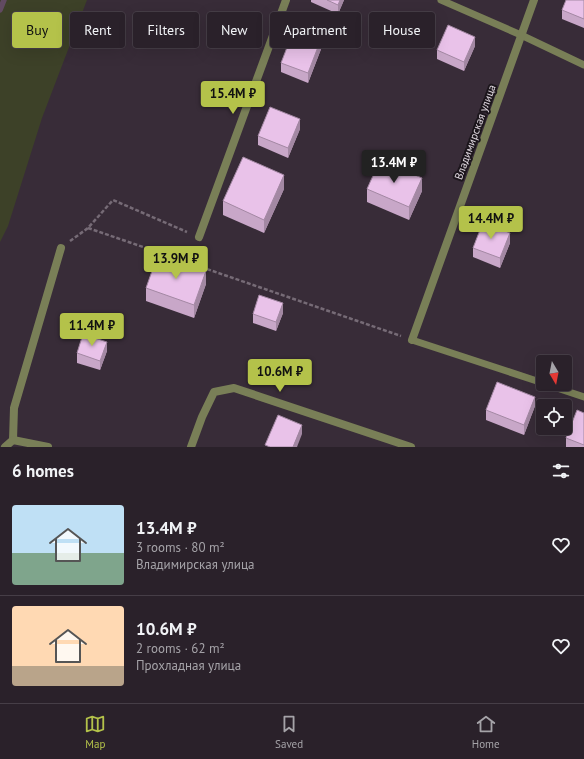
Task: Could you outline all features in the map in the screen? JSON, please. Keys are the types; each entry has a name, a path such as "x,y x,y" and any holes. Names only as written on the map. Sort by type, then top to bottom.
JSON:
{"street":[{"path":"199,237 286,0"},
{"name":"Владимирская улица","path":"412,340 534,0"},
{"path":"5,447 13,440 14,408 61,248"},
{"path":"191,447 202,417 214,392 234,388 411,447"},
{"path":"13,440 48,447"}],"lane":[{"path":"441,0 521,35 584,65"},
{"path":"412,340 536,381"},
{"path":"566,391 584,397"}],"path":[{"path":"61,248 88,228 113,200 199,237"},
{"path":"88,228 412,340"}],"green space":[{"path":"0,0 87,0 82,12 70,12 70,45 42,118 8,226 0,242"}],"building":[{"path":"327,0 340,0 338,5"},
{"path":"566,0 584,0 584,19 562,10"},
{"path":"448,25 475,37 464,62 437,50"},
{"path":"287,48 318,48 308,73 281,63"},
{"path":"270,107 300,119 288,148 258,136"},
{"path":"243,157 284,175 264,220 223,201"},
{"path":"380,160 422,178 409,207 367,189"},
{"path":"483,222 510,233 500,258 473,248"},
{"path":"158,254 206,271 194,305 146,288"},
{"path":"259,295 283,303 276,322 253,314"},
{"path":"83,334 107,342 100,361 77,353"},
{"path":"497,382 535,397 524,425 486,410"},
{"path":"577,410 584,413 584,445 566,438 567,435 572,435 572,423"},
{"path":"278,415 302,425 293,447 270,447 265,445"}],"waterway":[{"path":"0,10 4,0"}]}
